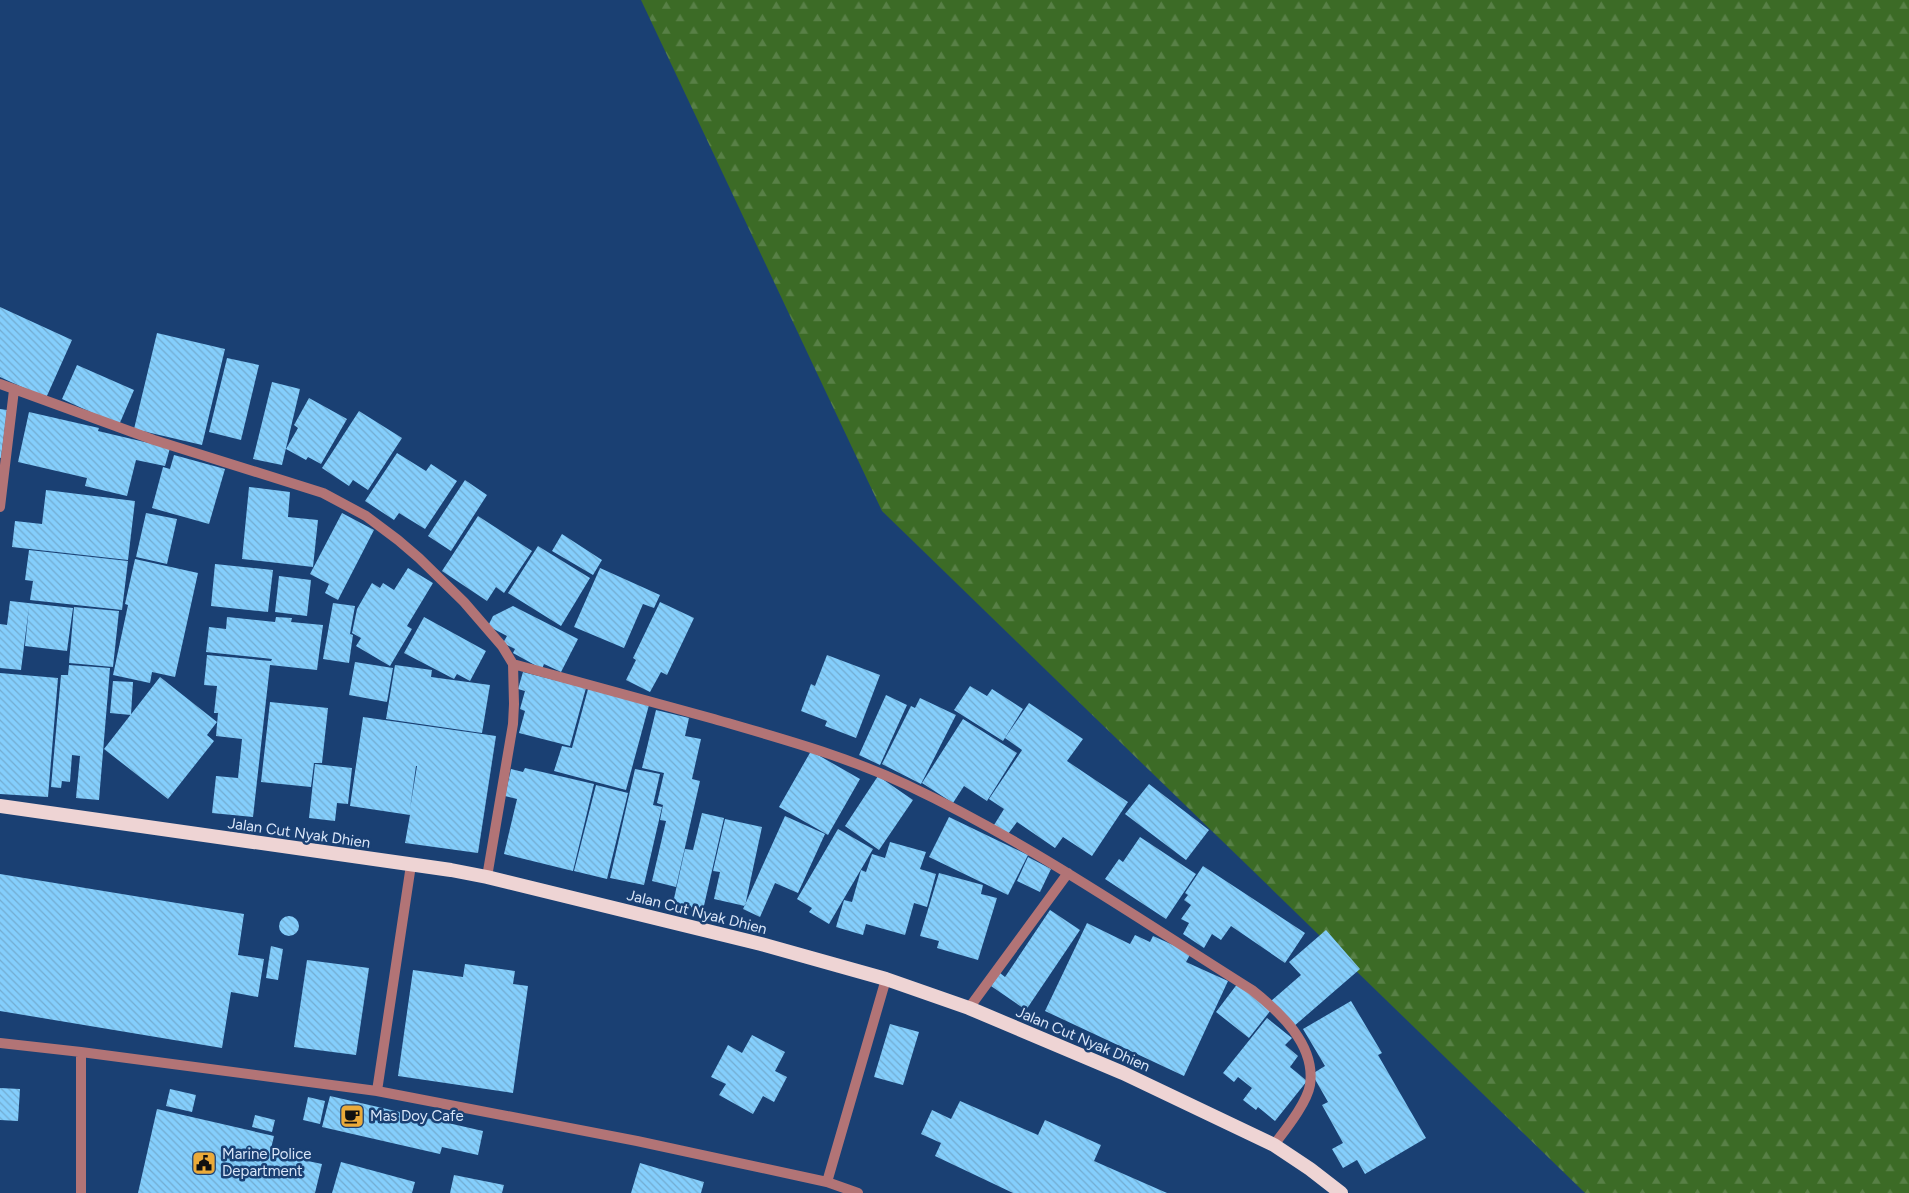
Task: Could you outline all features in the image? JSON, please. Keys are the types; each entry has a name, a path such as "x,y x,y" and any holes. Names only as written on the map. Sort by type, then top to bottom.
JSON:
{"highway":[{"name":"Jalan Cut Nyak Dhien","path":"0,806 411,866 451,870 487,877 761,944 886,980 969,1008 1123,1073 1274,1145 1310,1168 1341,1193"}],"street":[{"path":"0,384 154,440 323,493 351,507 398,540 464,602 502,646 513,664 514,704 512,724 487,877"},
{"path":"0,506 14,390"},
{"path":"513,664 777,737 838,757 906,784 964,813 1068,874 1252,990 1272,1006 1303,1044 1308,1060 1310,1086 1298,1110 1274,1145"},
{"path":"377,1091 411,866"},
{"path":"969,1008 1068,874"},
{"path":"828,1182 886,980"},
{"path":"0,1044 81,1052 377,1091 637,1141 828,1182 858,1193"},
{"path":"81,1052 81,1193"}],"green space":[{"path":"641,0 1909,0 1909,1193 1585,1193 882,511"}],"building":[{"path":"0,307 72,340 46,398 0,377"},
{"path":"157,333 225,349 202,445 134,429"},
{"path":"227,358 259,365 241,440 209,432"},
{"path":"77,365 134,390 119,425 62,399"},
{"path":"272,382 300,389 282,465 253,459"},
{"path":"309,398 347,419 321,464 308,457 306,460 286,449 298,428 294,425"},
{"path":"0,409 7,410 1,458 0,458"},
{"path":"359,411 402,438 368,490 353,480 349,486 322,468"},
{"path":"29,412 99,428 98,431 170,448 165,466 136,460 127,496 85,486 87,478 18,462"},
{"path":"397,453 426,471 431,464 457,481 425,529 399,513 394,520 365,501"},
{"path":"174,455 225,469 209,524 152,508 163,467 170,469"},
{"path":"465,480 487,495 451,551 428,536"},
{"path":"249,487 290,492 288,517 318,520 313,567 242,559"},
{"path":"46,490 135,501 128,560 12,547 15,521 42,524"},
{"path":"146,513 177,519 167,564 136,557"},
{"path":"342,513 374,530 338,600 325,593 329,584 310,574"},
{"path":"478,516 532,551 504,593 496,587 487,601 442,571"},
{"path":"562,534 602,560 593,575 552,551"},
{"path":"538,546 590,578 561,626 508,593"},
{"path":"29,550 128,561 122,610 30,600 33,581 25,580"},
{"path":"135,559 198,573 175,677 152,672 150,683 113,675 128,605 125,604"},
{"path":"215,564 273,570 268,612 211,606"},
{"path":"408,568 433,583 407,626 412,629 390,666 356,646 361,638 352,633 357,609 372,583 380,588 383,583 394,590"},
{"path":"600,568 660,595 654,608 643,604 624,648 574,627"},
{"path":"279,576 311,580 307,616 275,612"},
{"path":"10,601 73,608 67,651 25,646 29,607 21,670 0,668 0,624 7,625"},
{"path":"660,602 694,618 667,675 661,672 650,692 626,680 636,660 633,658"},
{"path":"333,603 355,606 350,634 353,635 349,663 323,659"},
{"path":"513,606 578,639 561,672 544,664 542,669 513,653 515,649 503,643 507,636 488,626 493,616"},
{"path":"74,607 119,611 113,667 69,663"},
{"path":"227,617 275,622 276,617 292,618 291,622 323,625 317,670 270,665 253,817 212,813 216,776 238,778 242,739 216,736 218,713 214,713 217,686 204,685 207,655 271,661 272,659 206,652 209,627 226,629"},
{"path":"424,617 486,651 470,681 457,674 454,679 404,653"},
{"path":"827,655 880,675 856,738 825,726 827,721 801,711 811,684 815,686"},
{"path":"355,662 393,668 387,702 349,695"},
{"path":"69,665 110,668 99,800 76,798 80,756 72,755 70,782 62,781 61,788 51,787 61,675 68,675"},
{"path":"395,665 432,670 431,677 490,685 482,733 386,719"},
{"path":"523,672 586,688 570,746 519,733 525,711 520,709 525,691 518,689"},
{"path":"0,673 58,678 48,797 0,794"},
{"path":"160,677 217,722 207,735 214,741 168,799 104,749"},
{"path":"113,681 133,682 131,715 110,713"},
{"path":"970,686 987,696 992,689 1023,709 1003,741 954,710"},
{"path":"588,689 649,705 626,790 554,771 562,746 572,748"},
{"path":"886,695 907,705 880,765 859,755"},
{"path":"920,698 956,715 921,784 882,764 911,706 915,708"},
{"path":"270,702 328,708 322,763 314,763 311,787 261,782"},
{"path":"1029,703 1083,739 1067,761 1128,802 1092,856 1063,837 1055,848 1017,822 1008,834 994,825 1004,809 989,799 1022,750 1005,738"},
{"path":"656,710 689,718 685,736 701,739 692,779 700,781 676,887 652,881 666,821 660,820 663,805 657,803 664,773 642,768"},
{"path":"363,717 496,736 478,853 405,843 410,815 350,806","holes":["416,766 417,766 410,809"]},
{"path":"963,719 1017,753 987,801 964,786 953,803 922,783"},
{"path":"811,751 860,779 828,835 779,807"},
{"path":"315,764 352,768 348,804 337,803 335,821 309,818"},
{"path":"525,768 594,784 573,871 504,854 517,799 505,796 511,769 523,772"},
{"path":"635,769 660,774 653,805 662,807 644,885 610,878"},
{"path":"878,776 913,800 879,850 845,826"},
{"path":"1149,784 1209,830 1186,860 1125,814"},
{"path":"596,785 628,793 607,879 574,871"},
{"path":"702,813 724,818 703,910 673,903 685,849 693,850"},
{"path":"785,816 825,834 798,893 775,883 760,917 743,909"},
{"path":"949,817 1028,855 1008,895 929,857"},
{"path":"725,819 762,827 745,906 714,899 720,872 713,871"},
{"path":"838,829 873,849 829,924 809,912 812,908 797,899"},
{"path":"1140,837 1196,874 1166,919 1105,879 1119,859 1123,862"},
{"path":"890,842 926,852 920,869 936,874 927,907 914,903 905,935 866,924 863,935 836,927 844,900 852,902 861,870 866,872 872,854 885,858"},
{"path":"1028,857 1051,869 1040,892 1017,881"},
{"path":"1203,866 1305,933 1285,963 1231,926 1221,940 1212,934 1204,948 1183,934 1189,923 1181,919 1191,905 1184,900 1188,895 1185,893"},
{"path":"939,873 983,885 981,894 997,898 978,960 937,948 939,941 920,936"},
{"path":"0,874 244,914 238,955 264,959 258,997 231,992 222,1048 0,1011"},
{"path":"1050,910 1080,930 1026,1010 991,986 1000,973 1005,977"},
{"path":"289,916 296,919 299,926 296,933 289,936 282,933 279,926 282,919"},
{"path":"1087,923 1130,944 1135,935 1150,942 1153,936 1191,953 1186,962 1228,981 1184,1076 1045,1011"},
{"path":"1326,930 1360,969 1293,1027 1271,1001 1301,975 1289,962"},
{"path":"271,946 283,949 278,980 266,978"},
{"path":"307,960 369,968 356,1055 294,1047"},
{"path":"465,964 515,971 513,984 528,986 513,1093 398,1076 413,970 463,977"},
{"path":"1238,983 1271,1010 1249,1038 1216,1012"},
{"path":"1351,1001 1382,1053 1378,1055 1426,1138 1365,1174 1357,1160 1343,1168 1332,1149 1343,1143 1322,1105 1328,1102 1312,1074 1325,1066 1303,1029"},
{"path":"1267,1018 1292,1038 1285,1045 1298,1056 1290,1067 1307,1081 1275,1121 1258,1107 1256,1110 1243,1100 1252,1088 1238,1077 1234,1082 1223,1073"},
{"path":"890,1024 919,1032 903,1085 874,1077"},
{"path":"752,1035 785,1052 775,1071 787,1077 774,1102 763,1096 753,1114 719,1095 726,1084 711,1077 728,1045 742,1053"},
{"path":"0,1088 20,1089 18,1121 0,1120"},
{"path":"170,1089 196,1095 192,1112 166,1106"},
{"path":"330,1096 483,1131 478,1155 442,1147 440,1154 322,1127"},
{"path":"308,1097 325,1101 320,1124 303,1120"},
{"path":"960,1101 1038,1135 1045,1120 1101,1145 1094,1161 1167,1193 1013,1193 935,1156 941,1143 921,1134 932,1110 951,1119"},
{"path":"157,1109 274,1136 270,1153 322,1164 315,1193 138,1193"},
{"path":"255,1115 275,1120 272,1132 252,1127"},
{"path":"341,1162 415,1182 412,1193 332,1193"},
{"path":"640,1163 704,1182 701,1193 631,1193"},
{"path":"454,1175 504,1185 502,1193 450,1193"}],"place":[{"name":"Mas Doy Cafe","path":"352,1116"},
{"name":"Marine Police Department","path":"204,1163"}]}
